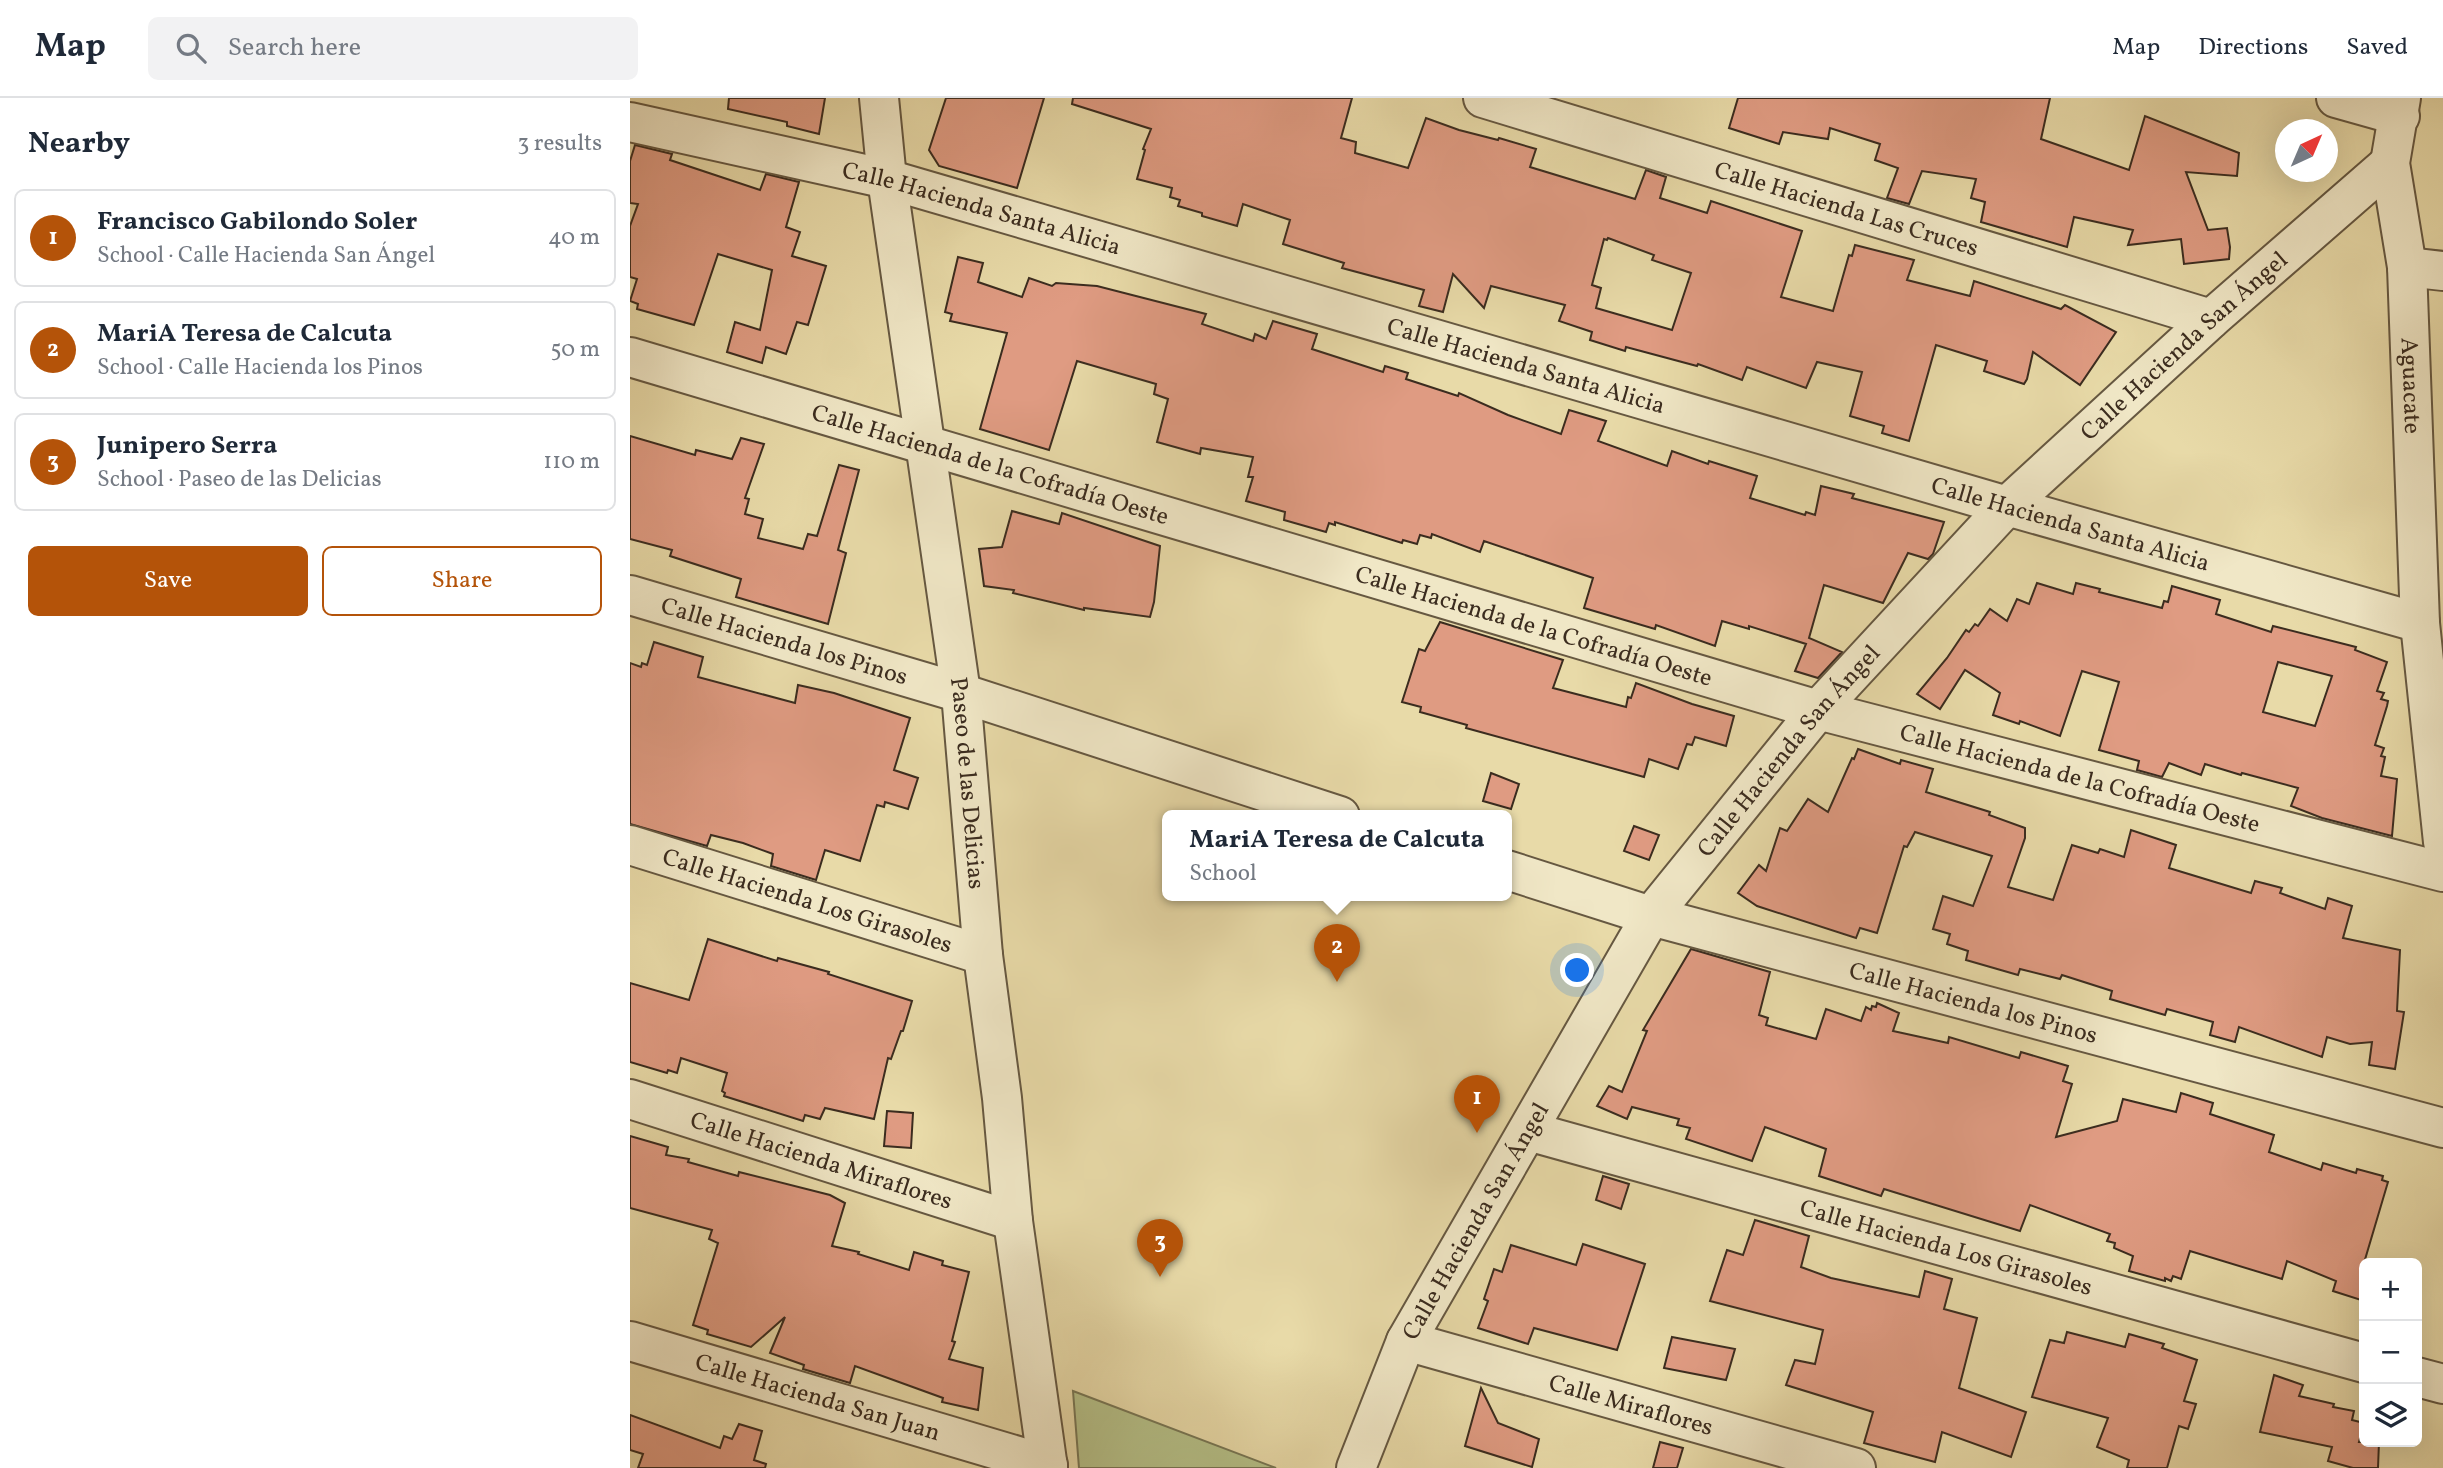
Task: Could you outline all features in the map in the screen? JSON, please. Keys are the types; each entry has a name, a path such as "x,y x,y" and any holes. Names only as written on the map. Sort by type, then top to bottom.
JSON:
{"street":[{"name":"Paseo de las Delicias","path":"879,98 887,179 961,693 983,955 1002,1098 1013,1220 1048,1466"},
{"name":"Calle Hacienda Las Cruces","path":"1483,98 2211,319"},
{"path":"2336,98 2400,107"},
{"name":"Aguacate","path":"2400,107 2390,163 2425,269 2420,624 2443,842"},
{"name":"Calle Hacienda Santa Alicia","path":"630,122 887,179 2420,624"},
{"name":"Calle Hacienda San Ángel","path":"1356,1468 1406,1340 1651,916 1818,709 2007,506 2211,319 2390,163"},
{"name":"Calle Hacienda de la Cofradía Oeste","path":"630,357 1818,709 2443,872"},
{"name":"Calle Hacienda los Pinos","path":"630,595 961,693 1322,810"},
{"name":"Calle Hacienda Los Girasoles","path":"630,845 983,955"},
{"name":"Calle Hacienda los Pinos","path":"1512,872 1651,916 2443,1128"},
{"name":"Calle Hacienda Miraflores","path":"630,1099 1013,1220"},
{"name":"Calle Hacienda Los Girasoles","path":"1528,1132 2359,1362"},
{"name":"Calle Miraflores","path":"1406,1340 1856,1468"},
{"name":"Calle Hacienda San Juan","path":"630,1341 1048,1466"},
{"path":"2422,1378 2443,1384"}],"green space":[{"path":"1073,1391 1276,1468 1079,1468"}],"building":[{"path":"729,98 825,98 819,134 787,126 787,122 728,109"},
{"path":"946,98 1044,98 1017,188 939,166 929,150"},
{"path":"1073,98 1352,98 1341,138 1356,142 1355,153 1408,168 1426,118 1459,130 1536,149 1530,167 1635,199 1646,170 1666,177 1660,198 1707,213 1711,201 1802,231 1781,297 1833,311 1849,255 1852,256 1855,245 1914,260 1907,280 1970,296 1974,281 2061,309 2065,305 2116,332 2080,385 2033,352 2024,384 1984,371 1987,361 1936,345 1909,441 1882,433 1884,426 1850,416 1862,372 1817,362 1806,388 1747,367 1742,380 1698,364 1697,366 1626,347 1625,351 1590,340 1592,332 1559,321 1565,305 1491,286 1484,308 1453,274 1443,312 1419,306 1424,290 1342,268 1344,263 1283,244 1290,220 1243,204 1237,226 1178,206 1180,200 1170,197 1172,188 1137,179 1145,150 1143,149 1151,129 1072,104","holes":["1608,238 1654,255 1652,260 1691,273 1672,330 1596,308 1601,288 1592,285 1604,239"]},
{"path":"1738,98 2050,98 2041,139 2129,170 2145,116 2239,153 2237,176 2186,172 2208,230 2227,228 2229,259 2184,264 2181,239 2128,245 2133,230 2074,217 2067,247 1981,222 1985,202 1971,198 1976,179 1922,171 1909,204 1887,198 1898,168 1875,160 1880,144 1830,128 1828,139 1783,132 1779,144 1729,128"},
{"path":"635,145 672,154 670,160 760,190 766,174 799,182 786,227 800,232 792,256 826,266 808,325 797,322 786,354 766,347 762,363 727,352 735,322 760,330 772,270 718,254 694,325 637,309 638,304 630,301 637,279 630,277 630,226 638,204 630,203 630,161"},
{"path":"958,257 983,263 978,282 1022,297 1029,278 1052,286 1056,283 1097,286 1206,314 1202,324 1253,341 1255,334 1266,339 1273,321 1317,334 1312,349 1383,372 1385,366 1408,373 1406,379 1458,396 1459,393 1508,415 1561,434 1569,410 1606,421 1598,441 1667,466 1672,451 1708,464 1709,461 1757,476 1750,498 1805,515 1806,512 1815,515 1821,486 1854,494 1852,498 1944,522 1933,554 1928,559 1908,553 1883,603 1824,585 1809,638 1842,652 1818,678 1795,671 1806,644 1749,626 1749,629 1722,621 1715,646 1656,625 1655,629 1584,608 1593,578 1484,541 1480,552 1432,534 1431,538 1420,535 1417,544 1403,540 1402,543 1335,522 1335,525 1329,523 1326,532 1284,520 1285,512 1246,501 1253,477 1248,477 1253,457 1201,448 1200,454 1157,442 1168,399 1154,394 1156,384 1077,361 1049,450 980,429 1007,333 950,321 952,314 945,312"},
{"path":"630,436 695,455 696,450 732,459 741,438 764,444 745,498 749,499 745,514 763,519 758,538 803,549 808,534 817,536 839,465 859,470 838,550 846,553 828,624 736,597 741,579 670,556 672,550 630,539"},
{"path":"1012,511 1059,524 1062,513 1160,546 1150,617 1084,610 1013,593 1014,590 984,586 979,549 1002,547"},
{"path":"2037,583 2073,594 2076,583 2100,589 2099,592 2162,608 2164,601 2168,602 2172,586 2220,600 2216,614 2271,632 2273,626 2356,647 2355,650 2387,662 2377,691 2384,693 2381,699 2388,701 2375,745 2384,748 2381,756 2385,757 2381,776 2397,779 2392,836 2322,818 2291,806 2298,788 2205,764 2201,775 2169,763 2162,777 2137,770 2139,761 2099,750 2119,682 2082,671 2060,736 2020,721 2019,724 1993,715 2000,693 1965,670 1940,709 1917,694 1966,630 1969,632 1975,624 1978,626 1990,609 2007,621 2017,599 2029,604","holes":["2278,662 2332,676 2315,726 2263,712"]},
{"path":"1440,622 1563,660 1553,688 1626,707 1636,683 1734,716 1726,746 1695,737 1692,745 1687,744 1678,769 1649,759 1644,777 1466,728 1467,725 1420,712 1421,707 1402,702 1419,649 1425,651"},
{"path":"654,642 703,657 698,677 795,703 798,685 834,693 910,718 894,770 918,778 908,809 885,802 884,807 877,805 860,861 825,850 816,880 771,866 773,854 743,843 711,835 707,846 630,824 630,663 641,667 642,663 647,665"},
{"path":"1858,749 1900,764 1901,760 1933,769 1926,792 1990,812 1989,815 2025,828 2025,838 2008,887 2053,900 2072,845 2098,853 2100,849 2124,857 2131,830 2176,845 2169,868 2251,893 2255,881 2282,888 2280,893 2325,909 2328,898 2352,906 2343,938 2400,950 2397,1011 2404,1012 2395,1069 2369,1065 2372,1042 2350,1044 2327,1037 2322,1057 2239,1027 2235,1042 2210,1035 2213,1022 2167,1009 2165,1015 2110,999 2112,991 2062,975 2060,979 2020,969 2018,975 1966,960 1968,951 1947,944 1950,934 1933,929 1943,896 1973,906 1992,856 1915,832 1907,847 1904,846 1877,933 1860,928 1856,938 1757,906 1738,893 1759,865 1766,871 1780,828 1787,831 1808,799 1828,812"},
{"path":"1491,773 1519,784 1511,809 1483,801"},
{"path":"1634,826 1659,835 1649,860 1624,851"},
{"path":"708,939 777,961 778,958 829,972 828,974 912,1001 903,1031 891,1059 888,1058 874,1119 825,1108 820,1119 805,1115 803,1121 724,1096 722,1091 727,1073 681,1058 677,1073 668,1070 667,1073 630,1062 630,983 689,1000"},
{"path":"1691,949 1770,972 1759,1015 1768,1018 1766,1025 1816,1039 1826,1009 1861,1021 1866,1007 1871,1010 1877,1003 1899,1013 1893,1031 1948,1043 1949,1037 2019,1058 2021,1052 2068,1066 2063,1081 2072,1084 2056,1137 2117,1121 2123,1099 2176,1112 2181,1093 2213,1103 2210,1114 2274,1135 2269,1152 2321,1170 2323,1163 2356,1173 2357,1169 2383,1176 2382,1180 2388,1182 2365,1258 2359,1258 2359,1299 2333,1291 2336,1281 2287,1261 2282,1279 2190,1251 2181,1279 2173,1276 2171,1281 2165,1278 2165,1281 2129,1271 2133,1256 2114,1248 2115,1243 2107,1241 2110,1234 2030,1205 2020,1231 1884,1189 1881,1196 1819,1176 1826,1149 1765,1127 1752,1161 1686,1139 1690,1128 1677,1125 1679,1119 1632,1107 1627,1119 1597,1106 1609,1086 1622,1092 1647,1031 1643,1030"},
{"path":"887,1111 913,1113 911,1148 884,1146"},
{"path":"630,1136 668,1147 666,1155 689,1159 688,1162 738,1176 739,1172 830,1195 845,1203 832,1246 859,1252 858,1254 909,1270 914,1252 943,1261 942,1265 969,1272 949,1359 983,1368 978,1410 942,1402 943,1398 855,1366 850,1383 803,1369 804,1365 770,1353 785,1317 751,1347 707,1334 708,1330 693,1325 718,1243 709,1239 712,1230 630,1208"},
{"path":"1603,1176 1629,1184 1621,1209 1596,1200"},
{"path":"1755,1220 1809,1236 1801,1267 1831,1278 1919,1297 1925,1271 1952,1279 1944,1309 1977,1318 1959,1388 2026,1412 2011,1457 1942,1432 1935,1462 1864,1443 1873,1412 1786,1385 1795,1360 1815,1364 1823,1330 1710,1301 1727,1250 1743,1255"},
{"path":"1583,1244 1645,1264 1617,1350 1534,1328 1528,1344 1478,1328 1488,1301 1484,1299 1494,1269 1502,1272 1511,1245 1576,1265"},
{"path":"2067,1332 2125,1347 2129,1334 2164,1344 2162,1348 2197,1360 2184,1401 2196,1404 2188,1429 2179,1426 2167,1468 2127,1468 2129,1460 2097,1447 2108,1418 2032,1397 2050,1340 2064,1343"},
{"path":"1672,1337 1735,1349 1726,1380 1664,1368"},
{"path":"2274,1375 2303,1385 2299,1396 2354,1411 2352,1420 2359,1422 2359,1447 2379,1447 2378,1468 2353,1468 2328,1461 2332,1447 2260,1432"},
{"path":"1481,1388 1498,1423 1539,1439 1532,1467 1465,1446"},
{"path":"630,1415 720,1448 724,1436 732,1439 739,1424 762,1431 754,1460 766,1464 765,1468 638,1468 643,1454 630,1450"},
{"path":"1660,1442 1683,1448 1677,1468 1653,1468"}],"place":[{"name":"MariA Teresa de Calcuta","path":"1337,982"},
{"name":"Francisco Gabilondo Soler","path":"1477,1133"},
{"name":"Junipero Serra","path":"1160,1277"}]}
